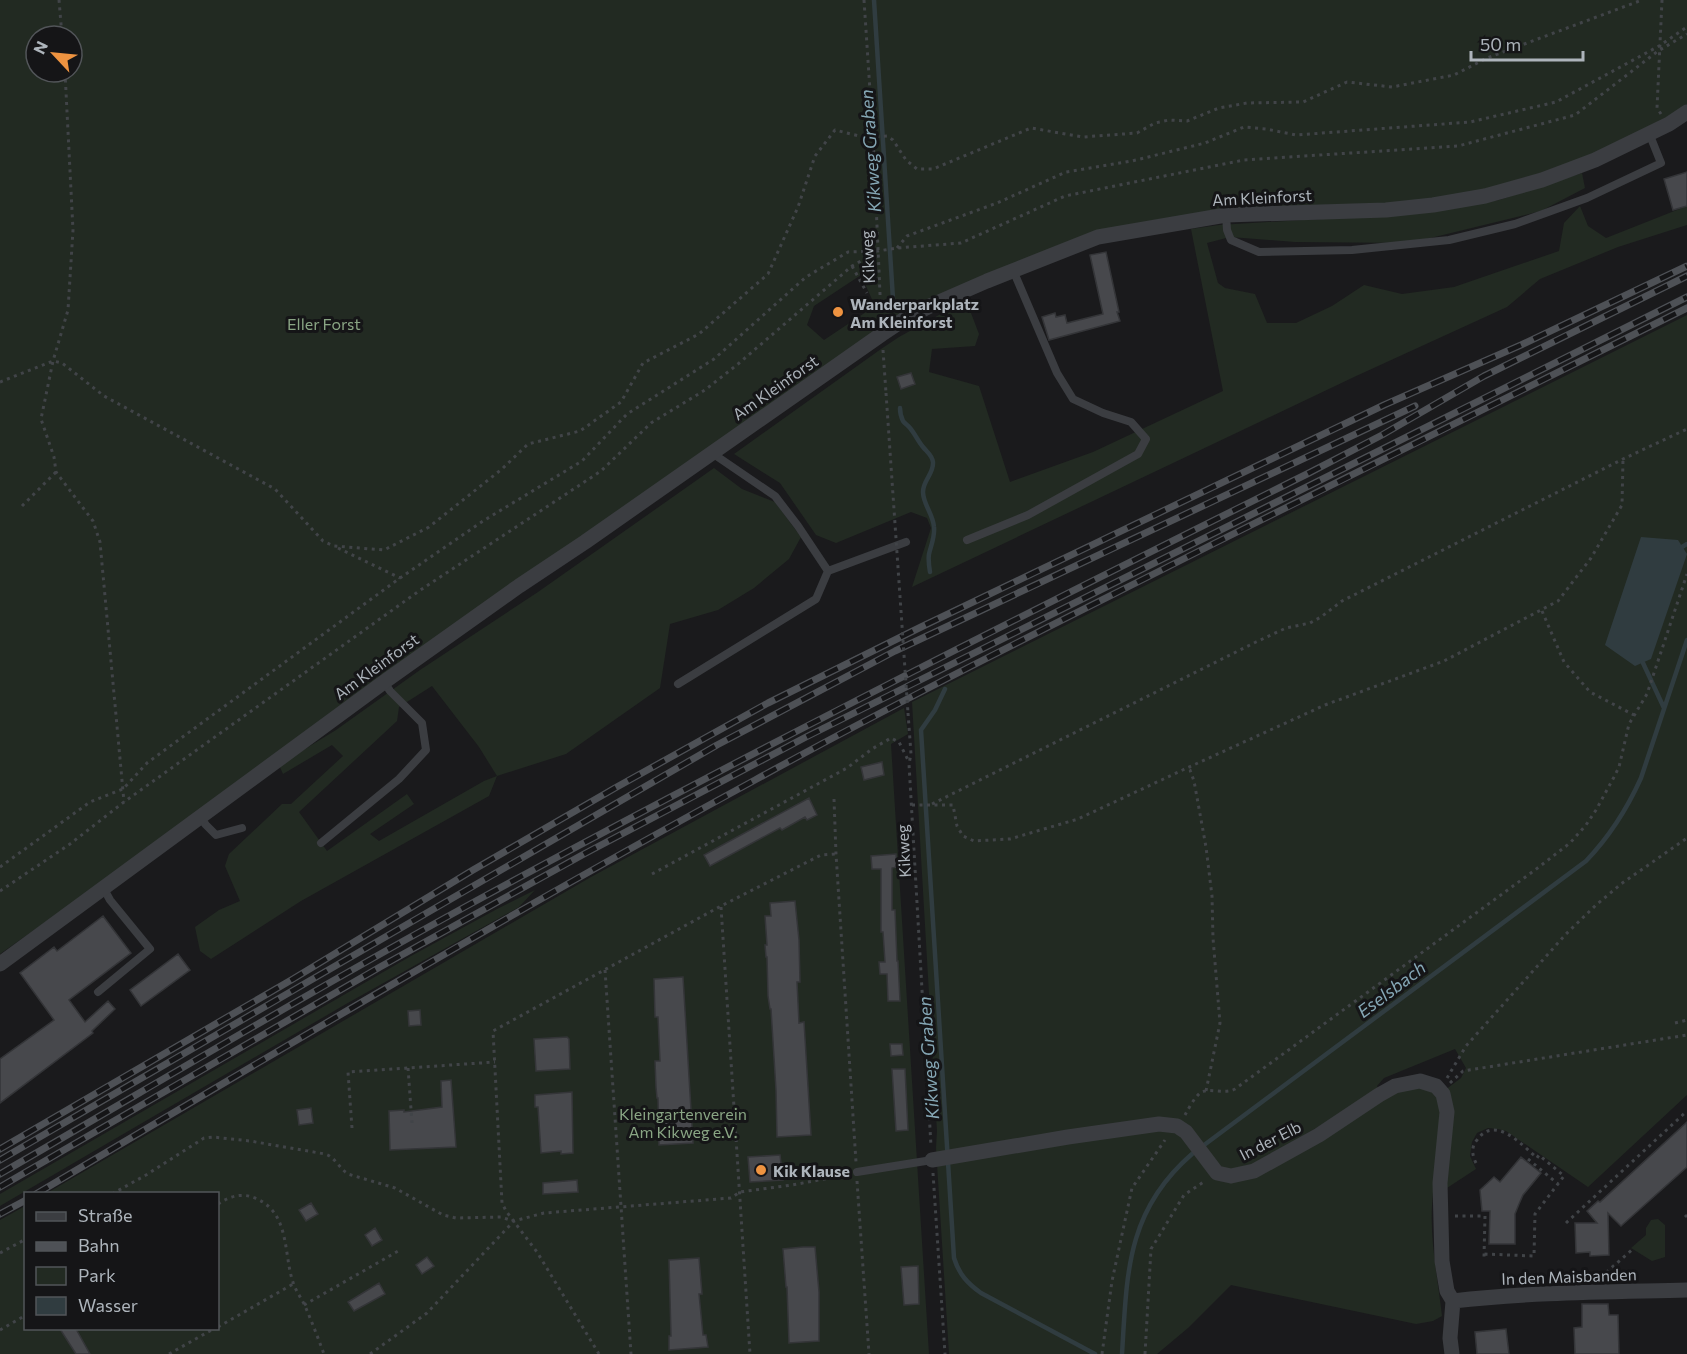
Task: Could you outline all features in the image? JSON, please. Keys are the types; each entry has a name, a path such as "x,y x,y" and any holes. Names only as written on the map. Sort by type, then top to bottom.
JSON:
{"street":[{"name":"Am Kleinforst","path":"0,964 200,816 519,586 712,453 883,340 906,318 932,304 1098,237 1226,215 1386,210 1485,196 1542,180 1595,160 1670,124 1687,112"},
{"name":"In der Elb","path":"1214,1168 1232,1176 1254,1171 1319,1135 1395,1086 1420,1081 1436,1086 1441,1091"},
{"path":"1441,1091 1445,1099 1448,1120 1440,1183 1442,1261 1447,1291 1453,1300 1450,1338 1452,1354"},
{"path":"942,1158 1159,1124 1179,1129 1214,1168"},
{"name":"In den Maisbanden","path":"1453,1300 1687,1290"}],"lane":[{"path":"1226,215 1230,240 1259,252 1352,250 1449,240 1515,224 1587,198 1661,163 1649,133"},
{"path":"967,540 1028,515 1138,454 1146,439 1131,422 1103,413 1073,399 1057,373 1013,270"},
{"path":"712,453 775,496 828,572"},
{"path":"678,684 816,599 828,572 906,542"},
{"path":"321,843 399,779 426,750 423,723 390,691 384,682"},
{"path":"200,816 216,835 242,828"},
{"path":"98,992 150,949 110,900 104,888"},
{"path":"857,1173 942,1158"}],"path":[{"path":"59,0 61,24"},
{"name":"Kikweg","path":"864,0 886,393 911,754 909,764 942,1158 945,1354"},
{"path":"334,546 384,550 420,532 502,470 528,444 580,431 621,402 643,363 699,334 768,273 798,207 815,156 835,130 863,137 887,136 893,140 906,160 916,170 933,169 1031,129 1083,137 1137,133 1155,123 1169,120 1188,122 1219,108 1247,103 1303,102 1347,82 1392,87 1454,75 1488,58 1642,0"},
{"path":"1662,0 1657,108 1670,124"},
{"path":"897,248 907,236 997,203 1066,172 1132,161 1205,143 1244,127 1296,135 1470,122 1556,102 1659,46 1687,27"},
{"path":"0,867 90,802 123,789 147,763 400,578 483,521 582,461 627,414 714,359 806,277 848,252 878,252 897,248 961,243 1065,196 1244,160 1458,146 1575,115 1658,51 1687,34"},
{"path":"66,84 73,230 68,310 53,361 41,419 54,457 56,472 93,521 100,542 124,802"},
{"path":"0,891 70,844 124,802 419,591 601,471 651,423 705,390 852,266 878,252"},
{"path":"852,266 867,293"},
{"path":"0,381 8,380 53,361 62,363 104,396 275,489 323,541 400,578"},
{"path":"932,804 1256,642 1286,628 1310,623 1351,597 1687,429"},
{"path":"912,805 953,805 957,826 963,836 974,841 1010,839 1078,819 1325,705 1444,661 1558,601 1585,566 1622,505 1623,459"},
{"path":"22,506 56,472"},
{"path":"1102,1354 1113,1281 1132,1188 1162,1146 1179,1129 1199,1094 1206,1091 1224,1092 1235,1089 1570,843 1596,810 1619,767 1629,724 1647,694 1687,574"},
{"path":"1541,610 1564,662 1590,692 1634,715"},
{"path":"652,874 847,768 891,738 899,741 909,764"},
{"path":"1186,768 1190,770 1194,781 1206,847 1212,896 1220,1023 1206,1091"},
{"path":"834,799 868,1354"},
{"path":"1441,1091 1466,1046 1566,934 1596,904 1621,884 1687,838"},
{"path":"599,1354 537,1252 502,1203 493,1031 721,906 821,855 836,854"},
{"path":"721,906 750,1354"},
{"path":"605,969 631,1354"},
{"path":"1675,1023 1687,1020"},
{"path":"1441,1091 1463,1071 1687,1035"},
{"path":"352,1128 348,1071 495,1062"},
{"path":"408,1068 412,1123"},
{"path":"1566,1223 1687,1111"},
{"path":"1476,1163 1474,1144 1479,1137 1490,1130 1504,1132 1537,1158"},
{"path":"116,1192 204,1138 213,1137 325,1154 331,1156 348,1174 395,1188 443,1215 456,1218 501,1217 514,1221"},
{"path":"1442,1215 1485,1216 1484,1255 1534,1256 1535,1214 1564,1176 1539,1155 1533,1163"},
{"path":"1527,1159 1558,1184"},
{"path":"1145,1354 1151,1249 1184,1195 1214,1168"},
{"path":"370,1354 427,1313 514,1221 543,1213 731,1198 740,1192 857,1173"},
{"path":"219,1203 232,1196 250,1196 263,1202 279,1219 293,1284 324,1354"},
{"path":"0,1252 24,1240"},
{"path":"1602,1292 1602,1276 1633,1249"},
{"path":"304,1305 400,1250"},
{"path":"219,1326 293,1284"},
{"path":"0,1330 24,1316"},
{"path":"169,1354 212,1330"}],"green space":[{"name":"Eller Forst","path":"0,0 1687,0 1687,106 1593,158 1485,193 1098,233 931,301 0,954","holes":["861,275 875,306 824,340 807,325 814,306"]},
{"path":"1582,173 1585,188 1541,211 1410,243 1295,242 1230,237 1207,243 1218,283 1225,288 1255,294 1267,323 1296,323 1332,306 1364,285 1402,294 1454,287 1559,251 1564,223 1580,206 1588,226 1606,238 1687,206 1687,225 1618,247 1540,279 1507,307 1354,377 912,587 931,528 927,518 911,512 836,543 816,535 780,483 734,454 899,337 966,300 979,334 975,346 932,349 929,372 979,386 1010,482 1093,452 1223,391 1191,229 1219,225 1422,213 1499,200"},
{"path":"1687,315 1687,1095 1588,1187 1506,1131 1488,1128 1477,1133 1472,1142 1470,1156 1476,1169 1447,1188 1445,1090 1461,1078 1466,1068 1455,1049 1384,1078 1377,1086 1380,1092 1230,1177 1381,1096 1424,1085 1440,1096 1441,1110 1432,1220 1433,1247 1442,1316 1433,1321 1416,1324 1231,1285 1188,1328 1157,1354 949,1354 912,702"},
{"path":"714,468 742,489 775,502 801,537 789,559 754,588 718,610 670,624 660,688 566,754 497,776 489,796 301,901 211,959 200,951 195,927 219,910 240,901 225,866 229,854 282,804 291,804 343,756 332,745 283,774 279,765 336,730 420,670 538,592","holes":["432,686 479,747 497,776 484,781 379,841 370,834 414,804 407,794 327,851 299,812 397,721 399,707"]},
{"name":"Kleingartenverein Am Kikweg e.V.","path":"904,708 908,734 891,744 929,1354 0,1354 0,1220 24,1207 24,1330 219,1330 219,1192 49,1192 591,877"},
{"path":"535,890 519,907 346,1004 0,1206 0,1194 411,956"},
{"path":"1658,1219 1665,1225 1665,1257 1652,1261 1631,1248 1646,1235 1646,1228 1651,1220"}],"water":[{"path":"1641,537 1678,540 1687,554 1651,659 1635,666 1605,645"}],"building":[{"path":"1687,172 1687,206 1673,210 1664,179"},
{"path":"1106,252 1120,321 1049,340 1042,317 1055,313 1056,317 1065,315 1067,323 1103,314 1090,255"},
{"path":"911,373 915,384 901,389 897,377"},
{"path":"882,762 884,775 864,780 861,767"},
{"path":"809,798 817,815 807,820 805,817 782,830 780,828 710,866 704,855"},
{"path":"896,854 897,867 892,868 892,910 895,910 900,1001 888,1001 887,974 880,974 879,962 885,962 883,932 881,932 881,869 872,869 871,856"},
{"path":"795,901 799,940 800,982 797,982 799,1023 804,1022 811,1135 777,1137 765,916 771,916 770,903"},
{"path":"103,916 131,953 69,1000 85,1022 108,1001 115,1009 92,1031 93,1033 0,1103 0,1059 54,1020 20,973 54,947 57,951"},
{"path":"178,954 190,970 141,1006 130,990"},
{"path":"683,977 693,1143 659,1145 655,1061 660,1061 654,979"},
{"path":"420,1010 421,1025 409,1026 408,1011"},
{"path":"567,1037 569,1039 570,1069 536,1071 534,1039"},
{"path":"890,1044 902,1044 903,1055 891,1056"},
{"path":"892,1069 905,1069 908,1130 896,1131"},
{"path":"451,1080 456,1147 390,1150 389,1111 404,1110 404,1112 442,1107 441,1081"},
{"path":"572,1092 573,1153 561,1154 561,1151 541,1153 535,1095"},
{"path":"311,1108 313,1123 299,1125 297,1110"},
{"path":"1687,1122 1687,1167 1621,1226 1608,1213 1609,1255 1590,1256 1590,1252 1576,1253 1575,1223 1597,1223 1587,1211 1598,1201 1600,1202"},
{"path":"780,1155 783,1180 750,1182 748,1157"},
{"path":"1521,1157 1541,1173 1523,1195 1515,1214 1515,1244 1489,1244 1490,1211 1482,1211 1480,1190 1494,1177 1500,1182"},
{"path":"577,1180 578,1192 543,1194 543,1183"},
{"path":"311,1203 318,1214 306,1221 299,1210"},
{"path":"375,1228 382,1240 372,1246 365,1235"},
{"path":"815,1247 819,1292 819,1341 789,1343 783,1249"},
{"path":"427,1257 434,1266 422,1274 416,1265"},
{"path":"699,1258 702,1294 699,1294 703,1335 706,1335 708,1347 669,1350 669,1336 671,1336 669,1260"},
{"path":"918,1266 919,1304 904,1305 901,1267"},
{"path":"379,1283 385,1294 354,1311 348,1302"},
{"path":"1582,1304 1608,1304 1609,1315 1618,1315 1619,1354 1575,1354 1574,1328 1582,1327"},
{"path":"1506,1329 1509,1354 1477,1354 1475,1332"},
{"path":"61,1330 77,1330 90,1354 76,1354"}],"waterway":[{"name":"Kikweg Graben","path":"874,0 893,299"},
{"name":"Kikweg Graben","path":"900,408 903,421 933,462 923,492 934,527 929,556 930,572"},
{"path":"1682,547 1687,544"},
{"name":"Eselsbach","path":"1122,1354 1126,1297 1134,1245 1142,1221 1154,1198 1170,1176 1192,1154 1586,861 1617,822 1641,778 1687,640"},
{"path":"1643,663 1664,708"},
{"name":"Kikweg Graben","path":"945,689 935,710 921,730 954,1258 964,1278 981,1293 1095,1354"}],"railway":[{"path":"0,1149 293,979 473,870 768,703 1384,405 1521,345 1687,266"},
{"path":"0,1174 241,1033 587,841 894,681 1307,474 1382,435 1484,376 1687,276"},
{"path":"0,1187 380,967 584,854 806,737 1687,297"},
{"path":"39,1192 483,932 812,749 1042,630 1687,308"},
{"path":"0,1160 717,745 895,651 1415,406"},
{"path":"0,1214 24,1201"}],"place":[{"name":"Wanderparkplatz Am Kleinforst","path":"838,312"},
{"name":"Kik Klause","path":"761,1170"}]}
